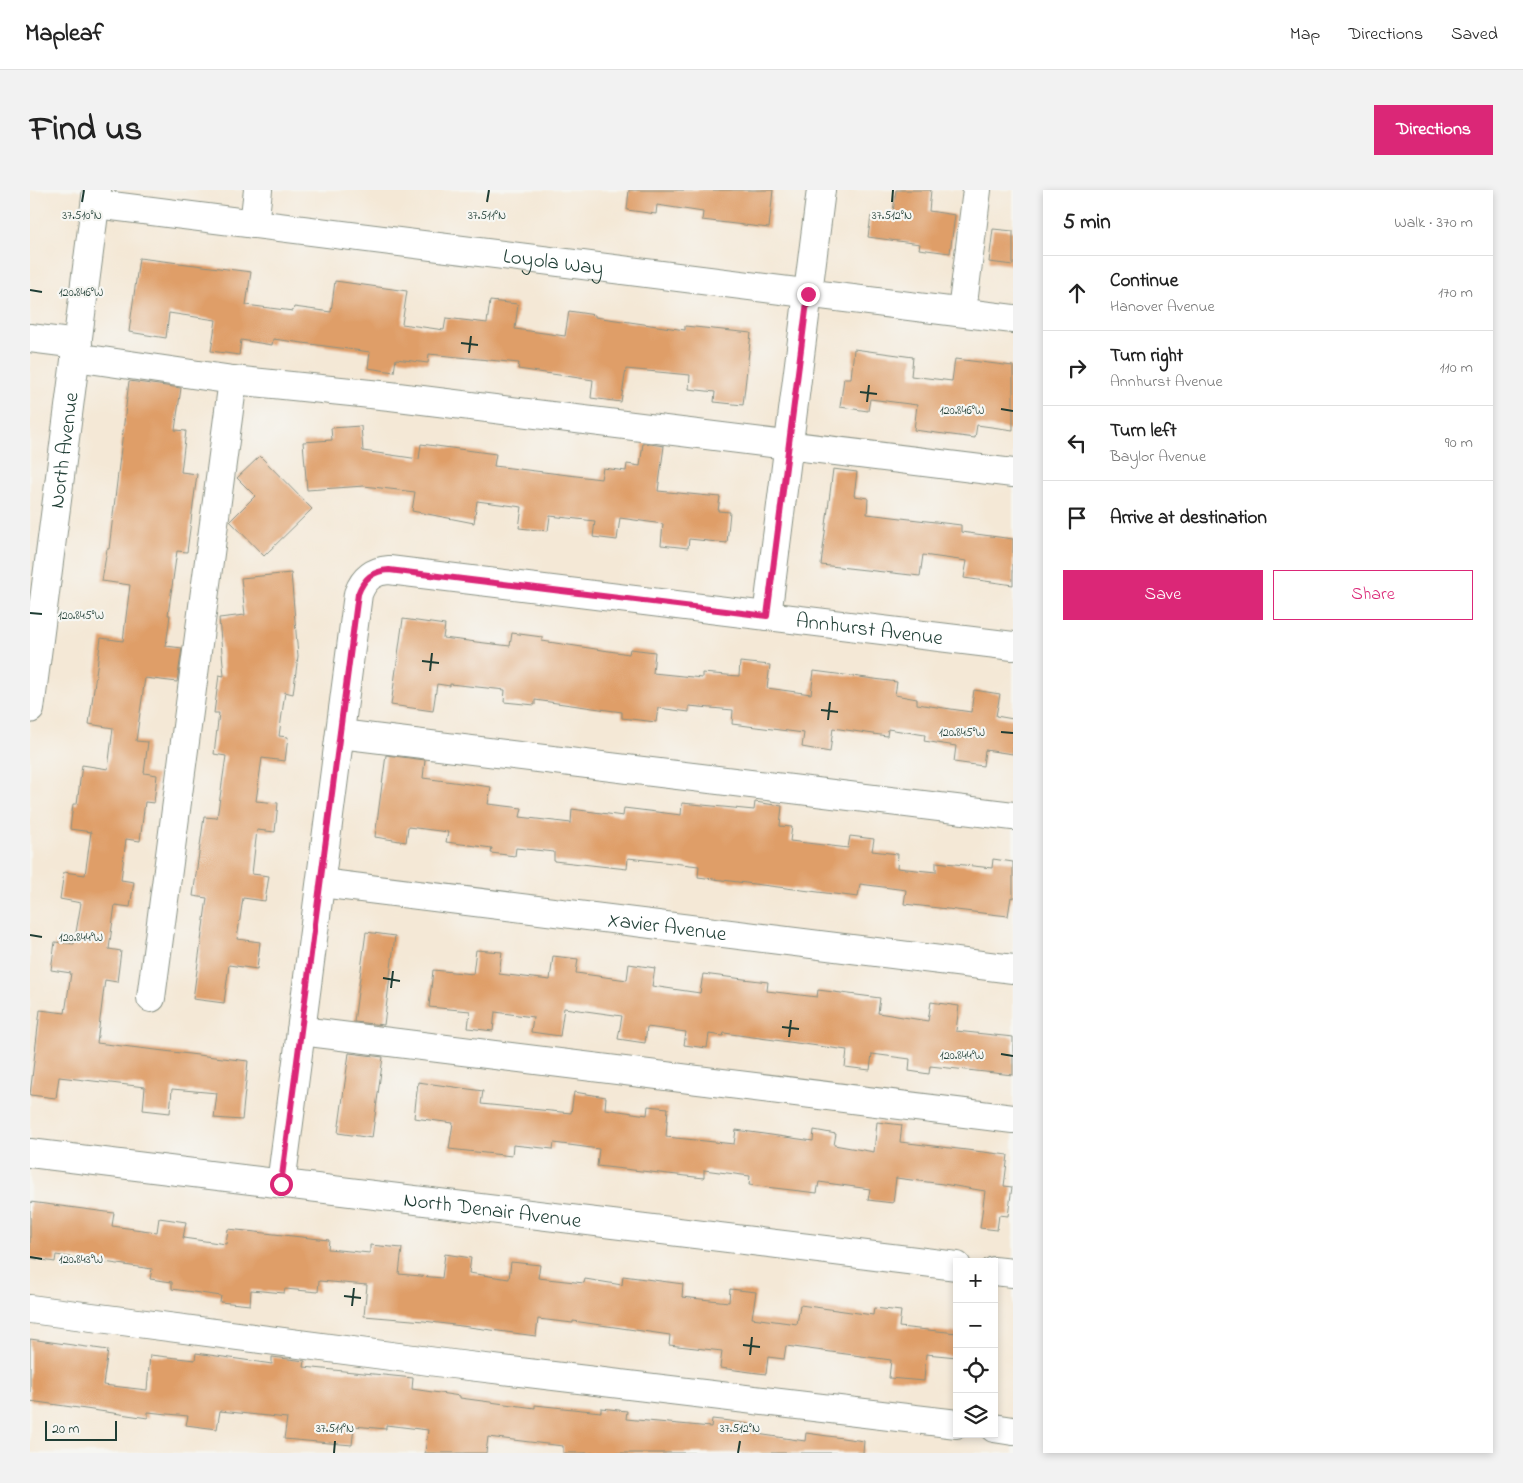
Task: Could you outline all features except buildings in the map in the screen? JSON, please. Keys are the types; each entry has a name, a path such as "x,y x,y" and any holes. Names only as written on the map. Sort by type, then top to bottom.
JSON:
{"street":[{"path":"254,224 258,190"},
{"path":"767,616 821,190"},
{"path":"962,312 978,190"},
{"name":"Loyola Way","path":"96,197 254,224 1013,319"},
{"name":"North Avenue","path":"30,709 96,197"},
{"path":"30,338 76,351 233,380 399,398 1013,473"},
{"path":"151,998 233,380"},
{"name":"Annhurst Avenue","path":"340,734 358,594 362,584 369,575 379,571 389,570 1013,646"},
{"path":"281,1184 340,734 1013,816"},
{"name":"Xavier Avenue","path":"321,883 1013,969"},
{"path":"301,1032 1013,1119"},
{"name":"North Denair Avenue","path":"30,1153 953,1266"},
{"path":"998,1271 1013,1273"},
{"path":"30,1309 452,1364 953,1424"},
{"path":"998,1429 1013,1431"}],"route":[{"path":"281,1184 358,594 362,584 369,575 389,570 767,616 808,294"}]}
